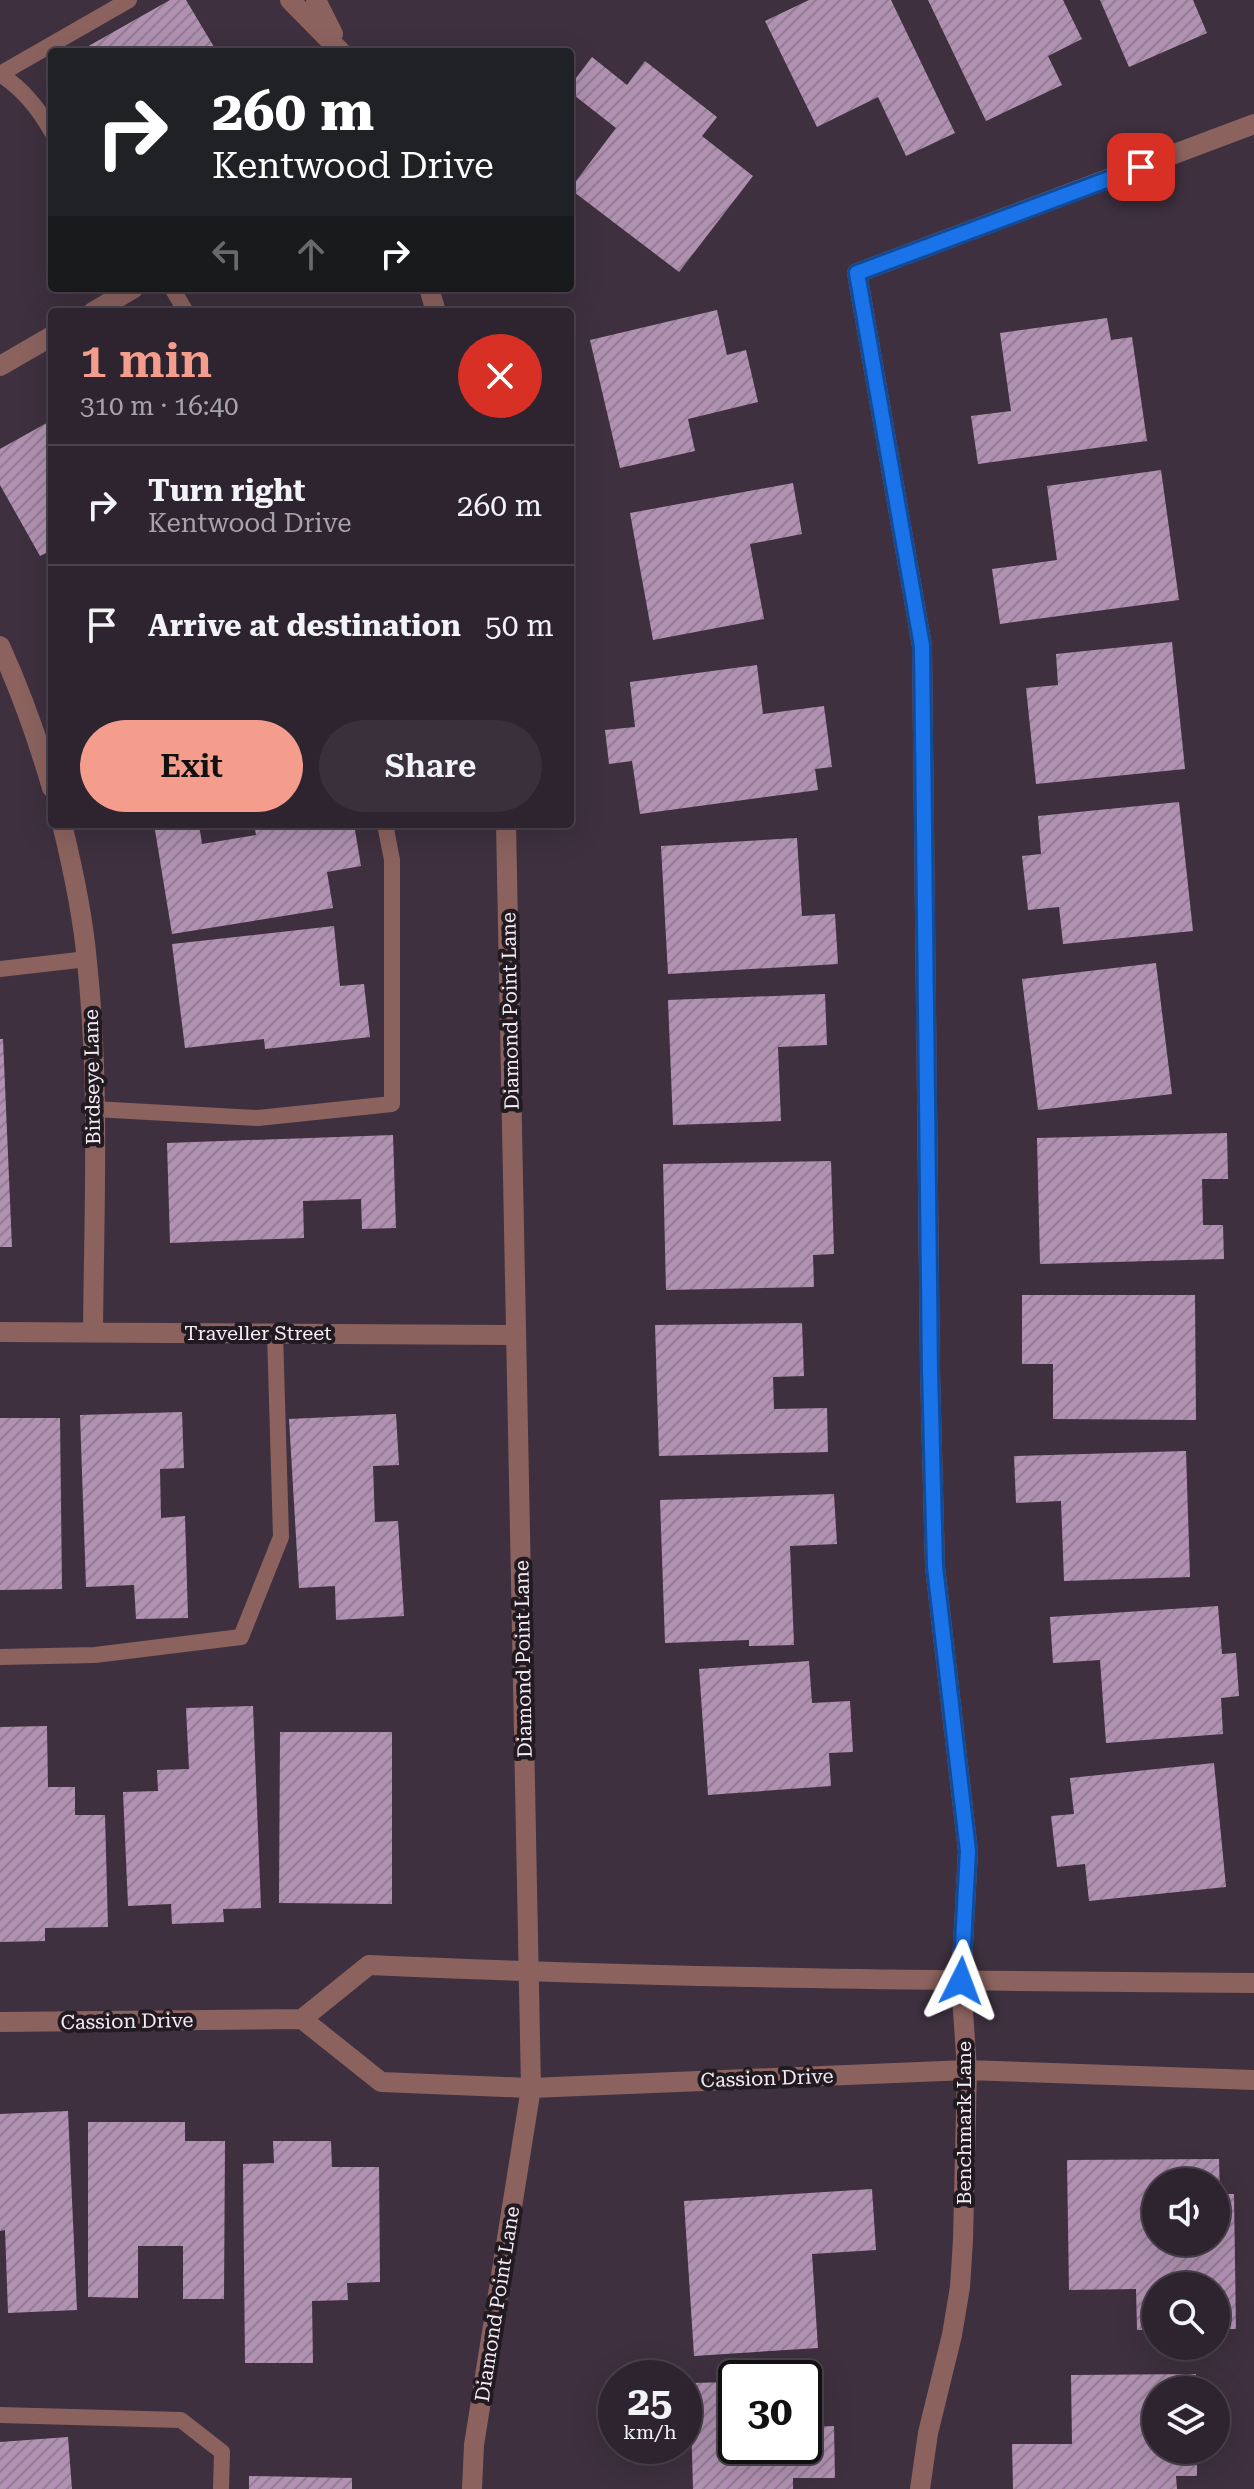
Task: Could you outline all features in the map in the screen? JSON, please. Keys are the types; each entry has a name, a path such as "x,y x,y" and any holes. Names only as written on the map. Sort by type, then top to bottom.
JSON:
{"street":[{"path":"290,0 338,48"},
{"path":"316,0 340,48"},
{"name":"Benchmark Lane","path":"920,2489 928,2433 952,2335 960,2287 967,2070 961,1981 968,1851 935,1567 922,646 857,273 1254,124"},
{"path":"100,308 127,292"},
{"path":"0,366 48,338"},
{"path":"0,646 48,776"},
{"name":"Birdseye Lane","path":"63,828 77,887 92,1023 93,1332"},
{"name":"Diamond Point Lane","path":"472,2489 474,2445 531,2088 506,828"},
{"name":"Traveller Street","path":"0,1332 516,1335"},
{"path":"302,2019 369,1965 529,1972 961,1981 1254,1983"},
{"name":"Cassion Drive","path":"0,2022 302,2019 381,2082 531,2088 967,2070 1254,2080"}],"lane":[{"path":"48,125 19,87 0,74 129,0"},
{"path":"94,1109 258,1118 392,1104 392,860 386,828"},
{"path":"0,969 87,959"},
{"path":"0,1657 95,1655 241,1637 281,1537 275,1333"},
{"path":"0,2415 181,2420 222,2452 221,2489"}],"building":[{"path":"170,0 186,0 215,48 85,48"},
{"path":"809,0 891,0 955,133 906,156 878,97 817,127 765,21"},
{"path":"928,0 1063,0 1082,39 1048,56 1062,85 986,121"},
{"path":"1100,0 1193,0 1207,33 1129,67"},
{"path":"592,57 627,85 645,61 717,117 702,136 753,176 679,272 574,192 574,184 616,128 574,95 574,81"},
{"path":"717,310 727,355 746,350 758,402 688,419 695,451 620,468 590,340"},
{"path":"1107,318 1111,340 1132,337 1147,441 978,464 971,416 1011,411 1000,333"},
{"path":"48,422 48,552 40,556 0,485 0,449"},
{"path":"1161,470 1179,600 1000,624 992,569 1057,560 1047,486"},
{"path":"793,483 802,534 750,544 764,619 653,640 630,513"},
{"path":"1172,642 1185,769 1036,784 1026,688 1058,685 1056,654"},
{"path":"757,665 763,714 824,706 832,767 815,769 818,790 640,814 632,761 609,764 605,730 635,727 630,682"},
{"path":"1179,802 1193,931 1063,944 1059,907 1028,910 1022,856 1041,854 1038,816"},
{"path":"155,828 200,828 202,844 256,835 255,828 355,828 361,866 327,872 333,908 172,934"},
{"path":"797,838 802,916 835,914 838,964 668,974 661,846"},
{"path":"334,926 340,986 364,984 370,1037 265,1049 264,1039 185,1048 172,944"},
{"path":"1156,963 1172,1094 1038,1110 1022,979"},
{"path":"825,994 827,1045 778,1047 781,1121 673,1125 668,1000"},
{"path":"0,1039 3,1039 12,1247 0,1247"},
{"path":"1227,1133 1228,1179 1202,1179 1203,1225 1223,1225 1224,1259 1040,1264 1037,1138"},
{"path":"393,1135 396,1228 362,1229 361,1199 303,1201 304,1238 170,1243 167,1143"},
{"path":"831,1161 834,1254 813,1255 814,1287 666,1290 663,1164"},
{"path":"1022,1295 1195,1295 1196,1420 1053,1419 1053,1364 1022,1364"},
{"path":"802,1323 804,1376 773,1377 774,1409 827,1408 828,1452 659,1456 655,1325"},
{"path":"182,1412 184,1468 160,1469 161,1518 185,1516 188,1618 136,1619 134,1585 86,1587 80,1415"},
{"path":"396,1414 399,1465 373,1466 375,1522 398,1521 404,1616 336,1620 335,1586 299,1588 289,1419"},
{"path":"0,1418 60,1418 62,1589 0,1590"},
{"path":"1186,1451 1190,1577 1064,1581 1061,1501 1016,1503 1014,1456"},
{"path":"834,1494 837,1544 790,1546 794,1645 749,1646 749,1640 665,1643 660,1500"},
{"path":"1218,1606 1222,1654 1236,1653 1239,1696 1221,1698 1223,1734 1106,1743 1100,1660 1053,1663 1050,1617"},
{"path":"809,1661 812,1703 850,1701 853,1752 829,1753 831,1786 708,1795 699,1669"},
{"path":"253,1706 261,1908 223,1909 224,1922 172,1924 171,1904 128,1906 123,1792 158,1791 157,1770 189,1769 186,1708"},
{"path":"47,1726 48,1787 75,1787 75,1815 105,1815 108,1927 45,1928 45,1941 0,1942 0,1727"},
{"path":"280,1732 392,1732 392,1904 279,1903"},
{"path":"1214,1763 1226,1887 1089,1901 1085,1864 1057,1867 1051,1816 1074,1814 1070,1778"},
{"path":"68,2111 77,2310 8,2313 5,2230 0,2231 0,2114"},
{"path":"88,2122 185,2122 185,2141 225,2141 224,2299 183,2299 183,2246 138,2246 138,2298 88,2297"},
{"path":"273,2141 331,2141 332,2167 379,2167 380,2282 347,2283 348,2300 312,2301 313,2363 245,2363 243,2164 274,2163"},
{"path":"1219,2159 1219,2168 1142,2168 1142,2256 1230,2256 1230,2194 1234,2194 1236,2329 1230,2329 1230,2272 1142,2272 1142,2330 1137,2330 1136,2289 1069,2290 1067,2160"},
{"path":"872,2189 876,2250 812,2254 818,2348 694,2356 684,2201"},
{"path":"1196,2374 1142,2376 1142,2464 1197,2464 1197,2476 1176,2476 1177,2489 1013,2489 1012,2444 1072,2444 1071,2375"},
{"path":"718,2382 718,2464 822,2464 822,2426 834,2426 835,2478 793,2478 793,2489 693,2489 692,2464 702,2464 702,2383"},
{"path":"68,2437 72,2489 0,2489 0,2442"},
{"path":"249,2476 352,2478 352,2489 249,2489"}],"route":[{"path":"961,1981 968,1851 935,1567 922,646 857,273 1141,167"}]}
